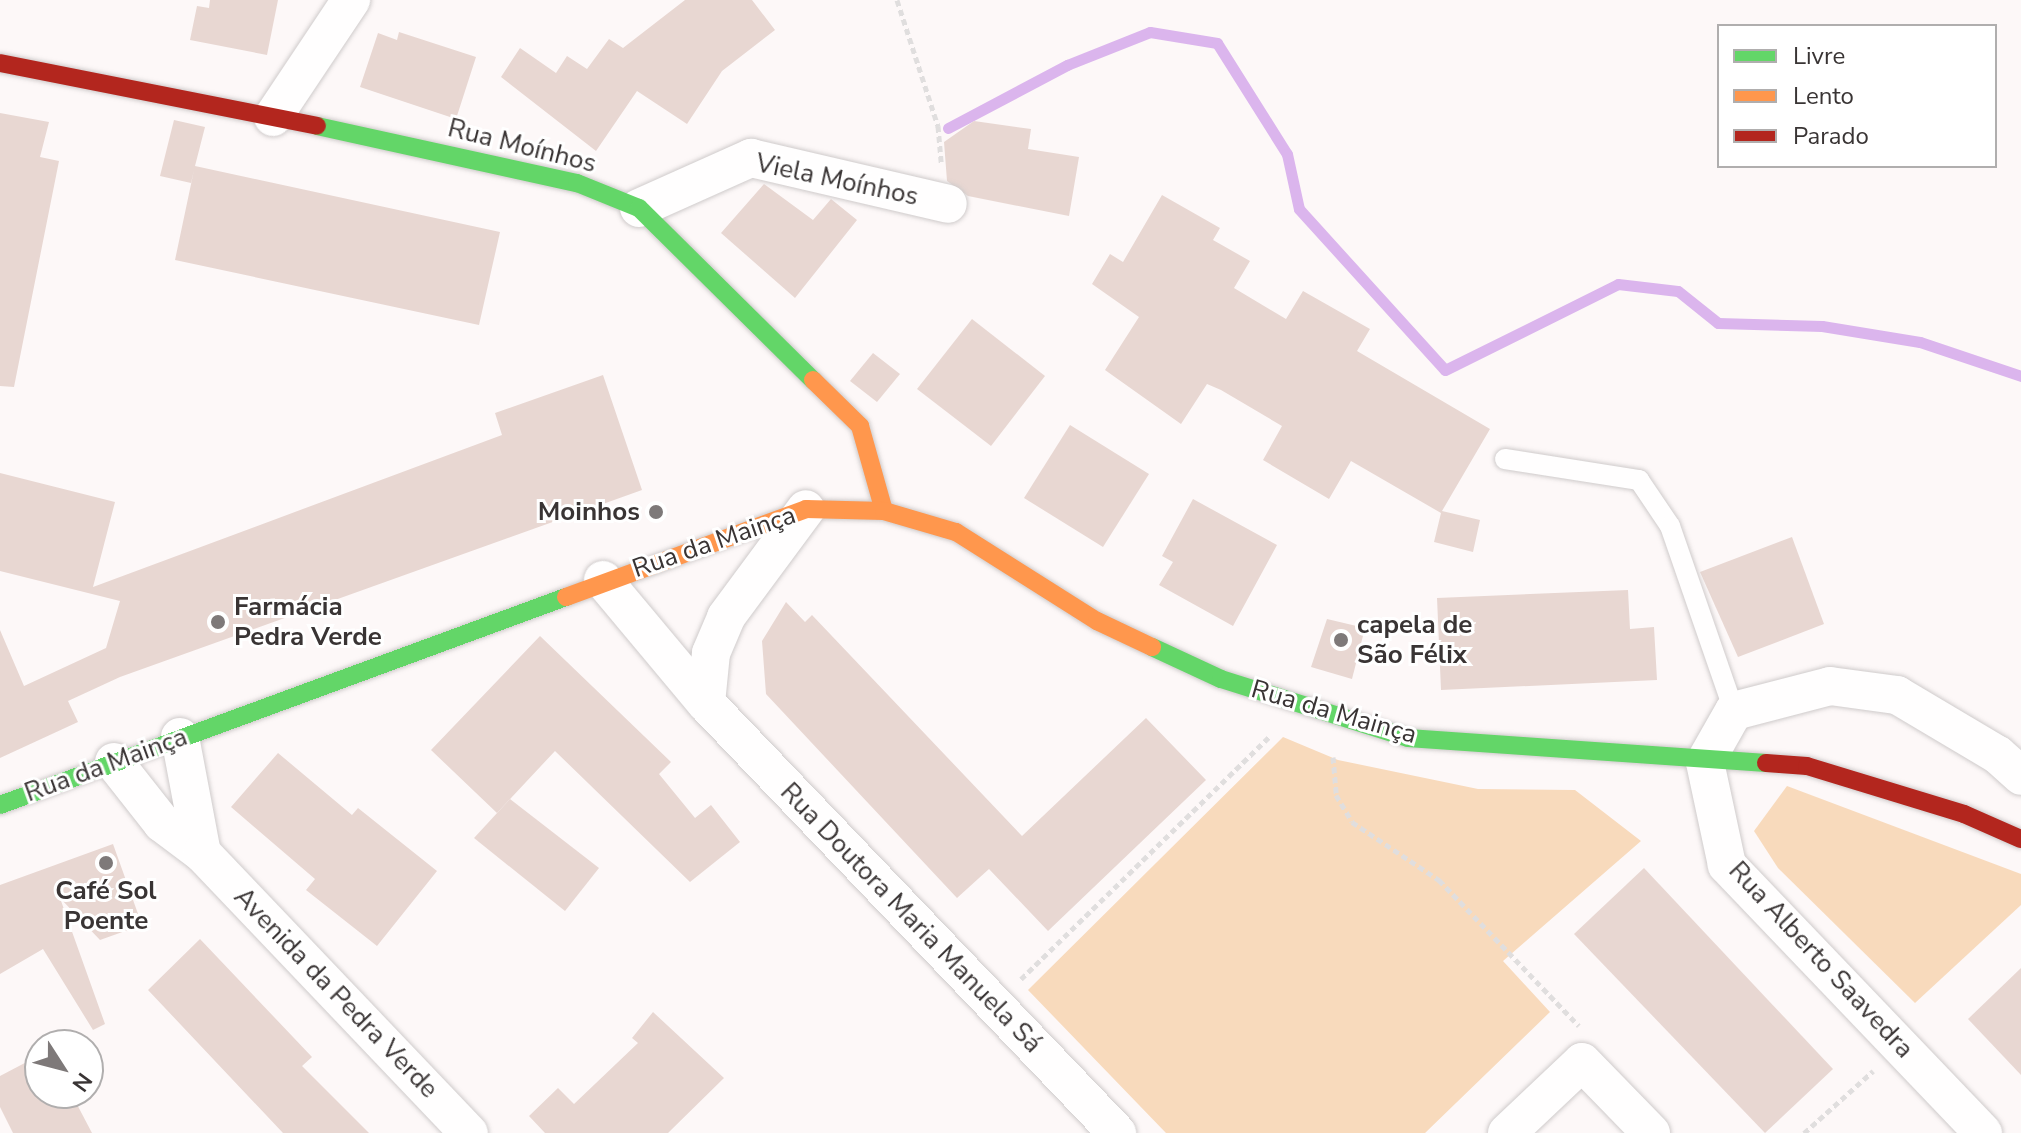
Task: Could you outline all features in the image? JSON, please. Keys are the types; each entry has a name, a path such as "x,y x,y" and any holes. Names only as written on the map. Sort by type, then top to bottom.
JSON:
{"street":[{"path":"273,117 351,0"},
{"name":"Rua Moínhos","path":"0,63 273,117 577,183 639,208 860,426 884,511"},
{"name":"Viela Moínhos","path":"639,208 751,158 948,204"},
{"path":"706,703 711,653 726,617 806,509"},
{"name":"Rua da Mainça","path":"0,805 603,580 806,509 884,511 956,532 1097,621 1221,679 1408,738 1705,762 1807,766 1964,814 2021,839"},
{"name":"Rua Doutora Maria Manuela Sá","path":"603,580 706,703 1117,1133"},
{"path":"1705,762 1734,711 1830,686 1897,695 1998,755 2021,776"},
{"path":"180,737 202,853"},
{"name":"Avenida da Pedra Verde","path":"114,762 162,823 202,853 469,1133"},
{"name":"Rua Alberto Saavedra","path":"1705,762 1727,865 1983,1133"},
{"path":"1507,1133 1582,1062 1651,1133"}],"lane":[{"path":"1505,459 1639,480 1670,526 1734,711"}],"path":[{"path":"897,0 941,142"},
{"path":"994,1004 1302,705"},
{"path":"1343,718 1332,762 1345,815 1421,864 1514,957 1583,1030 1582,1062"},
{"path":"1804,1133 1900,1046"}],"shaded area":[{"path":"1283,737 1338,760 1478,789 1575,790 1641,841 1503,961 1550,1012 1425,1133 1166,1133 1028,990"},
{"path":"1787,786 2021,874 2021,905 1915,1003 1778,868 1754,831"}],"building":[{"path":"210,0 278,0 267,55 190,40 197,6 209,8"},
{"path":"685,0 752,0 775,30 722,71 687,124 637,91 596,151 501,77 520,48 556,73 567,56 587,69 609,39 623,48"},
{"path":"399,32 476,57 456,119 360,87 378,33 397,40"},
{"path":"0,113 49,122 40,157 59,161 14,387 0,386"},
{"path":"174,120 205,127 195,166 500,232 479,325 175,260 194,170 191,183 160,176"},
{"path":"974,121 1031,129 1028,149 1079,157 1069,216 968,196 947,181 944,142"},
{"path":"764,184 813,220 831,199 857,220 795,298 721,233"},
{"path":"1162,195 1220,228 1213,240 1250,261 1234,288 1286,319 1303,291 1370,329 1357,351 1490,429 1442,511 1480,520 1473,552 1434,542 1441,513 1351,461 1329,499 1263,460 1282,426 1221,390 1207,384 1181,424 1105,370 1139,317 1092,284 1110,254 1123,262"},
{"path":"972,319 1045,376 991,446 917,389"},
{"path":"873,353 900,374 877,402 850,381"},
{"path":"603,375 642,490 120,677 68,701 78,722 0,758 0,630 24,686 106,648 120,601 0,571 0,473 115,502 93,587 502,435 495,413"},
{"path":"1070,425 1149,474 1103,547 1024,498"},
{"path":"1193,499 1277,545 1233,626 1159,585 1173,562 1162,556"},
{"path":"1792,537 1824,624 1738,657 1700,572"},
{"path":"1628,590 1630,629 1654,627 1657,680 1441,690 1437,598"},
{"path":"786,602 805,622 812,615 1022,836 1146,718 1206,780 1048,931 989,869 957,898 766,694 762,641"},
{"name":"capela de São Félix","path":"1327,619 1365,628 1352,679 1311,667"},
{"path":"540,636 671,762 659,774 695,818 711,805 740,842 690,882 555,751 497,813 431,750"},
{"path":"278,753 352,815 358,808 437,871 377,946 306,890 315,879 231,807"},
{"path":"510,799 599,868 565,911 474,838"},
{"path":"113,844 142,925 100,940 60,898 105,1024 92,1029 43,949 0,974 0,885"},
{"path":"1644,868 1833,1069 1765,1133 1574,934"},
{"path":"200,939 312,1057 302,1066 369,1133 283,1133 148,990"},
{"path":"2021,968 2021,1075 1968,1019"},
{"path":"653,1012 724,1078 668,1133 545,1133 529,1116 558,1088 574,1104 638,1043 632,1038"},
{"path":"24,1063 24,1109 79,1109 92,1133 13,1133 0,1107 0,1076"}],"waterway":[{"path":"948,128 1067,65 1150,32 1217,43 1287,154 1299,209 1445,370 1618,284 1678,291 1718,323 1822,326 1920,342 2021,376"}],"traffic: fast":[{"path":"317,126 577,183 639,208 813,380"},
{"path":"0,805 566,597"},
{"path":"1152,647 1221,679 1408,738 1766,763"}],"traffic: slow":[{"path":"813,380 860,426 884,511"},
{"path":"566,597 806,509 884,511 956,532 1097,621 1152,647"}],"traffic: jam":[{"path":"0,63 317,126"},
{"path":"1766,763 1807,766 1964,814 2021,839"}],"place":[{"name":"Moinhos","path":"656,512"},
{"name":"Farmácia Pedra Verde","path":"218,622"},
{"name":"capela de São Félix","path":"1341,640"},
{"name":"Café Sol Poente","path":"106,863"}]}
